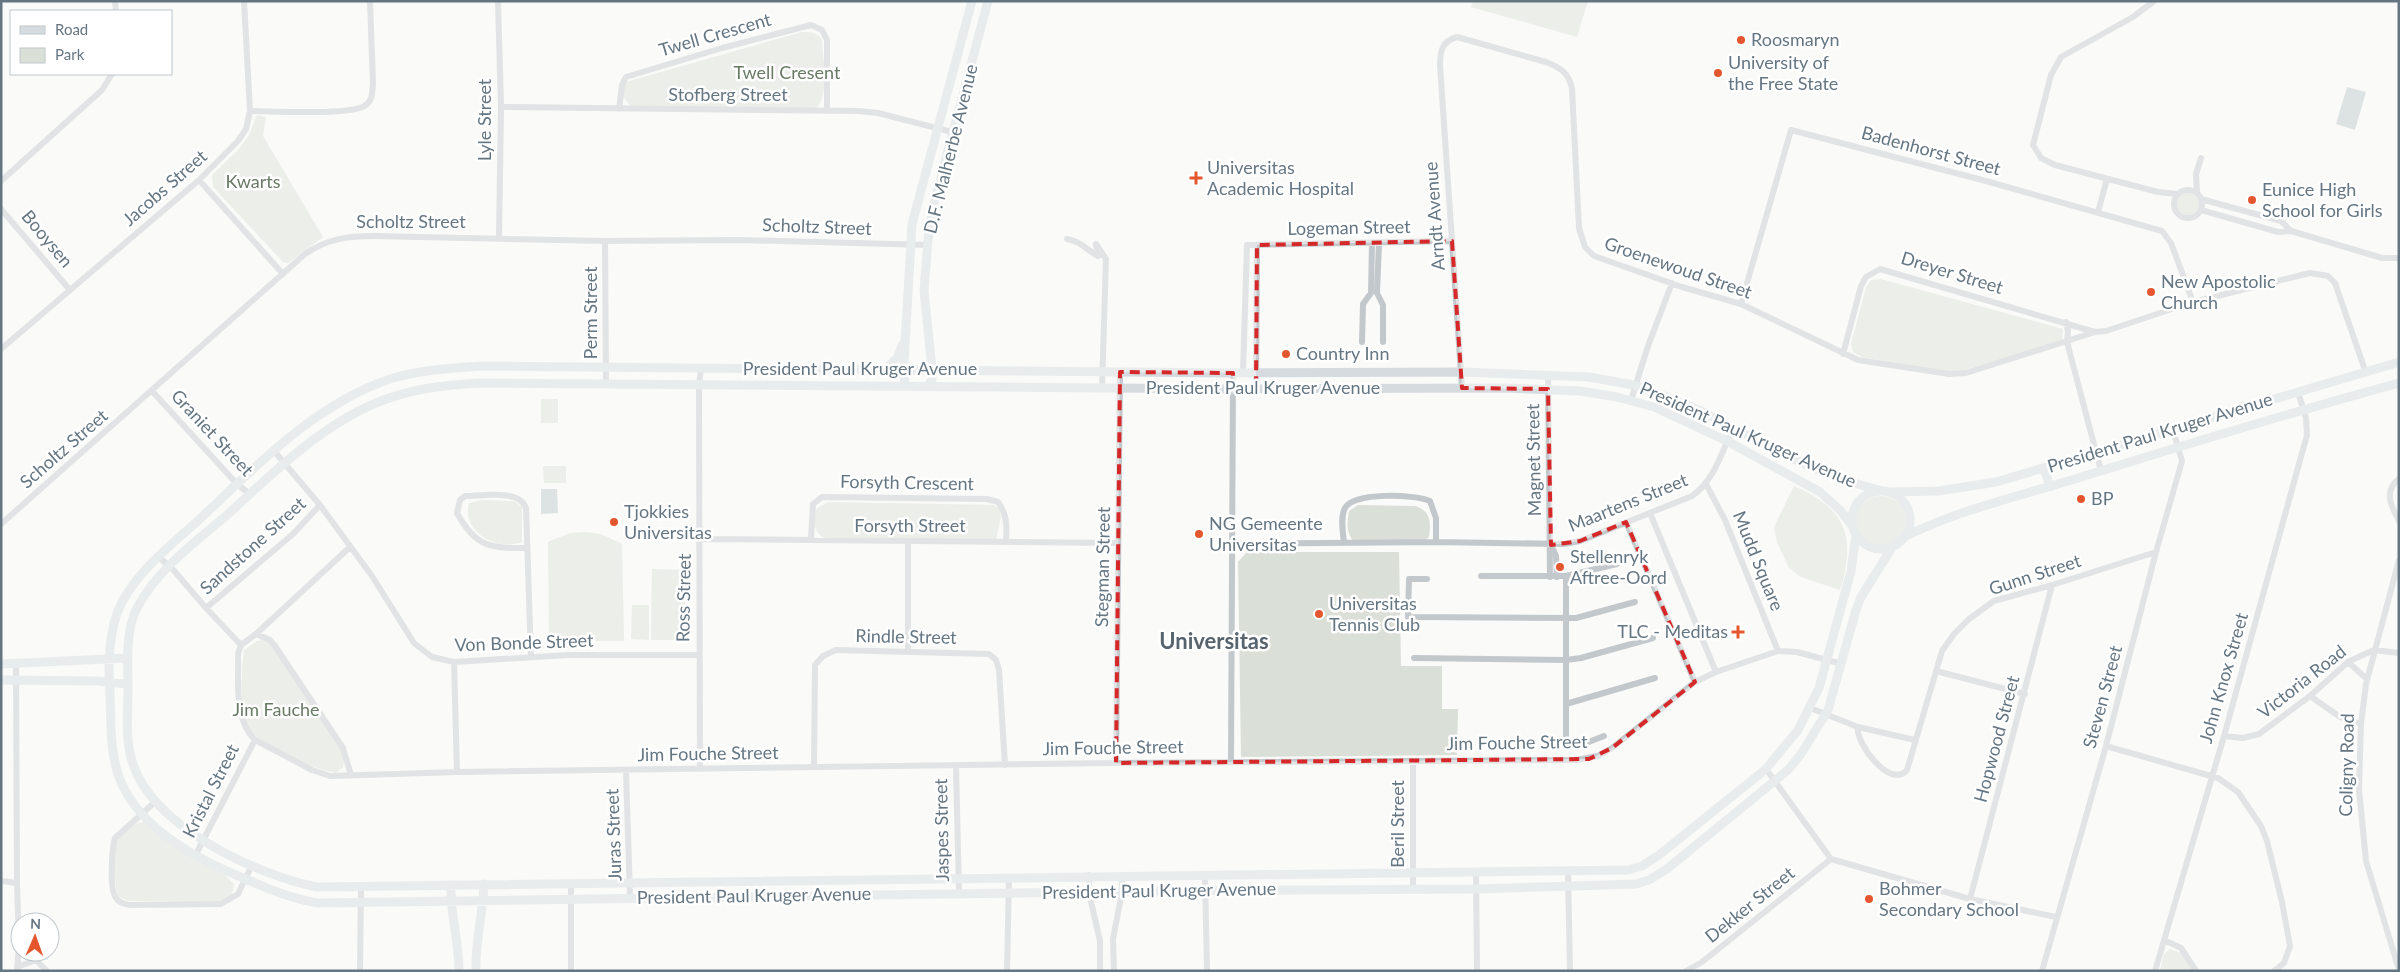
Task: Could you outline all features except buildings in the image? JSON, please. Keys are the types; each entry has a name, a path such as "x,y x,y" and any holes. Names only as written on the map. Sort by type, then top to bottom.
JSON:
{"street":[{"name":"Jacobs Street","path":"1,349 199,180 238,141 246,129 250,111 244,1"},
{"path":"250,111 328,111 358,109 367,105 372,97 370,1"},
{"name":"Lyle Street","path":"498,1 501,107 499,238"},
{"name":"D.F. Malherbe Avenue","path":"906,386 904,370 910,244 916,203 972,1"},
{"name":"D.F. Malherbe Avenue","path":"928,386 932,379 932,368 925,309 928,244 933,207 988,1"},
{"path":"2154,1 2134,17 2061,57 2051,75 2033,145 2040,158 2055,165 2158,192 2178,194"},
{"name":"Twell Crescent","path":"619,109 622,85 626,77 722,48 812,25 822,30 827,40 827,111"},
{"name":"Groenewoud Street","path":"1445,44 1450,39 1463,38 1546,62 1565,72 1572,89 1580,228 1585,247 1599,258 1741,304 1851,357 1864,361 1957,375 2095,332 2106,331 2193,302 2310,273 2328,276 2338,291 2366,373"},
{"name":"Arndt Avenue","path":"1445,44 1441,50 1440,65 1462,388"},
{"path":"1,181 102,90 111,75"},
{"name":"Stofberg Street","path":"501,107 878,113 952,132"},
{"name":"Badenhorst Street","path":"1741,304 1791,130 2098,212 2162,231 2171,243 2193,302"},
{"path":"2197,193 2196,174 2200,158"},
{"path":"2173,202 2178,194 2185,190 2196,174"},
{"path":"2098,212 2107,179"},
{"path":"199,180 283,274"},
{"path":"2185,190 2197,193 2202,199 2281,220 2291,231"},
{"path":"2158,192 2173,202 2177,214 2186,218 2196,216 2201,210 2202,199"},
{"name":"Booysen","path":"1,209 69,289"},
{"path":"2201,210 2278,232 2291,231 2382,258 2399,258"},
{"name":"Scholtz Street","path":"1,524 283,274 319,245 338,238 374,236 928,244"},
{"path":"1067,239 1080,241 1098,256 1096,244 1106,260 1102,387"},
{"name":"Perm Street","path":"605,240 606,384"},
{"name":"Logeman Street","path":"1238,373 1247,245 1452,241"},
{"path":"1362,342 1363,304 1371,293 1376,243"},
{"path":"1376,243 1377,293 1383,305 1383,342"},
{"path":"1256,388 1257,245"},
{"name":"Dreyer Street","path":"1843,354 1861,286 1873,271 1880,269 2095,332"},
{"path":"1631,400 1634,385 1672,283"},
{"path":"2066,322 2068,331 2067,342 2101,471"},
{"path":"885,370 897,358 906,336"},
{"name":"Dreyer Street","path":"1847,341 1851,357"},
{"name":"President Paul Kruger Avenue","path":"1893,546 1861,597 1842,664 1825,714 1801,754 1788,770 1684,856 1649,880 1621,886 318,903 301,900 225,873 169,838 142,814 126,791 115,762 109,682 112,634 122,603 144,570 274,451 309,423 357,393 392,379 447,368 480,366 904,370 932,368 1238,373 1461,372 1589,376 1634,385 1684,404 1791,458 1837,478 1886,491 1938,492 1976,487 2044,468 2399,362"},
{"name":"Ross Street","path":"700,768 698,654 701,539 699,385 701,368"},
{"name":"Stegman Street","path":"1116,763 1120,372"},
{"path":"1231,762 1233,389 1238,373"},
{"name":"Magnet Street","path":"1548,375 1551,545 1548,554 1554,577"},
{"path":"406,376 411,392"},
{"name":"President Paul Kruger Avenue","path":"480,382 699,385 1233,389 1462,388 1548,389 1599,393 1631,400 1673,414 1820,492 1840,510 1854,531 1852,571 1826,661 1810,708 1798,730 1766,769 1659,856 1642,866 1628,870 1205,876 1088,875 1009,878 451,884 317,888 296,883 252,865 203,840 155,802 137,775 131,760 128,658 130,632 136,610 151,587 170,566 286,463 353,414 389,398 443,385 480,382"},
{"name":"President Paul Kruger Avenue","path":"1906,536 1967,509 2050,487 2304,409 2399,384"},
{"name":"Graniet Street","path":"152,391 237,484 250,494"},
{"name":"John Knox Street","path":"2155,971 2224,736 2307,435 2308,426 2298,392"},
{"name":"Maartens Street","path":"1231,544 1436,542 1551,545 1580,541 1692,496 1706,484 1734,428"},
{"name":"Steven Street","path":"2042,971 2106,746 2156,552 2182,461 2173,430"},
{"name":"Von Bonde Street","path":"274,451 320,505 419,648 432,657 454,662 531,657 698,654"},
{"path":"2044,468 2050,487"},
{"path":"2399,479 2390,489 2389,497 2399,521"},
{"name":"Mudd Square","path":"1706,484 1725,520 1778,651"},
{"path":"1886,491 1897,495 1909,509 1911,518 1906,536 1893,546 1880,549 1870,547 1854,531 1852,516 1859,502 1872,492 1886,491"},
{"path":"527,548 499,548 486,546 480,542 457,514 460,500 465,496 510,496 522,500 526,508 531,657"},
{"name":"Forsyth Crescent","path":"811,539 812,504 822,497 987,499 998,502 1004,512 1006,518 1006,540"},
{"path":"1344,543 1343,515 1348,504 1360,498 1380,497 1422,497 1430,501 1436,518 1436,542"},
{"name":"Sandstone Street","path":"206,608 293,534 320,505"},
{"path":"1650,513 1716,672"},
{"path":"1626,522 1694,682"},
{"name":"Forsyth Street","path":"701,539 811,539 908,542 1006,540 1118,543"},
{"path":"908,542 908,651"},
{"path":"255,740 248,733 241,716 238,654 241,645 256,634 350,547"},
{"name":"Gunn Street","path":"1858,727 1859,738 1880,766 1894,776 1903,774 1907,770 1942,651 1954,634 1983,608 1994,601 2156,552"},
{"path":"158,557 170,566 241,645"},
{"name":"Coligny Road","path":"2399,560 2367,679 2360,724 2359,790 2366,861 2399,970"},
{"path":"1481,576 1566,576 1617,564"},
{"path":"1566,576 1567,742 1575,744 1586,743 1604,736"},
{"path":"1427,579 1409,579 1408,617 1565,619 1576,618 1634,602"},
{"name":"Hopwood Street","path":"1970,900 2052,585"},
{"path":"256,634 270,640 280,654 343,748 351,775"},
{"path":"1414,658 1566,660 1581,658 1653,638"},
{"name":"Rindle Street","path":"814,767 814,672 818,660 829,652 836,650 989,654 996,660 999,670 1005,765"},
{"name":"Victoria Road","path":"2224,736 2243,738 2259,734 2310,696 2348,662 2374,650 2399,654"},
{"name":"Jim Fouche Street","path":"255,740 322,774 351,775 626,771 700,768 956,767 1116,763 1590,759 1612,748 1694,682 1716,672 1778,651 1797,652 1842,664"},
{"path":"1,664 128,658"},
{"path":"454,662 458,772"},
{"path":"2348,662 2367,679"},
{"path":"16,663 18,912"},
{"path":"1936,671 2025,694"},
{"path":"1566,704 1655,678"},
{"path":"1,680 128,684"},
{"path":"2310,696 2340,716 2360,724"},
{"path":"1810,708 1858,727 1915,740"},
{"name":"Kristal Street","path":"195,856 255,740"},
{"path":"2106,746 2212,776 2225,781 2238,792 2261,826 2267,841 2290,946 2284,963 2274,971"},
{"name":"Beril Street","path":"1413,761 1413,888"},
{"name":"Jaspes Street","path":"956,767 959,894"},
{"path":"1766,769 1776,780 1832,859 1970,900 2056,917"},
{"name":"Juras Street","path":"626,771 630,898"},
{"path":"155,802 115,838 112,884 113,893 117,900 130,905 221,904 238,894 252,865"},
{"name":"Dekker Street","path":"1686,971 1702,962 1832,859"},
{"path":"1568,871 1570,971"},
{"path":"1476,873 1477,971"},
{"path":"1088,875 1089,893 1100,941 1100,971"},
{"path":"1114,971 1113,939 1122,892 1122,875"},
{"path":"1205,876 1207,971"},
{"path":"1007,971 1009,878"},
{"path":"793,881 794,896"},
{"path":"1,882 17,883"},
{"path":"451,884 450,900 459,950 459,971"},
{"path":"476,971 475,945 484,884"},
{"path":"571,884 571,971"},
{"path":"360,971 361,887"},
{"path":"2164,940 2181,948 2196,971"},
{"path":"17,969 32,962"},
{"path":"38,962 47,971"}],"highlighted area":[{"path":"1452,241 1462,388 1548,389 1551,545 1580,541 1626,522 1695,682 1612,748 1589,759 1116,763 1120,372 1233,373 1233,389 1256,388 1257,245"}],"green space":[{"path":"1473,1 1588,1 1577,37 1471,7"},
{"name":"Twell Cresent","path":"802,32 814,33 822,40 824,86 823,94 816,109 636,110 624,98 622,90 626,82"},
{"name":"Kwarts","path":"257,115 266,117 263,136 323,237 288,263 283,262 213,187 212,175 238,150 249,135"},
{"path":"2188,193 2196,196 2199,204 2196,212 2188,215 2180,212 2177,204 2180,196"},
{"path":"1881,279 2063,329 2062,342 1954,373 1862,357 1853,352 1851,343 1866,288 1871,280"},
{"path":"541,399 558,399 558,423 541,423"},
{"path":"543,466 566,466 566,483 544,483"},
{"path":"1794,486 1825,504 1835,514 1842,526 1846,539 1847,554 1840,590 1801,577 1789,568 1777,542 1774,527"},
{"path":"1881,496 1891,498 1899,504 1905,512 1907,522 1905,532 1899,540 1891,546 1881,548 1871,546 1863,540 1857,532 1855,522 1857,512 1863,504 1871,498"},
{"path":"482,500 514,501 522,507 522,542 502,544 493,542 476,531 468,514 469,503"},
{"path":"828,502 993,505 999,508 1001,517 996,539 825,538 818,533 814,517 817,509"},
{"path":"1358,505 1416,506 1421,508 1429,518 1429,537 1421,543 1354,542 1348,531 1348,520 1349,511"},
{"path":"586,532 601,534 622,544 624,641 549,641 548,542 570,533"},
{"name":"Universitas Tennis Club","path":"1247,552 1399,552 1401,666 1442,666 1442,709 1458,709 1457,755 1241,757 1238,562"},
{"path":"652,569 685,570 685,640 651,640"},
{"path":"632,605 649,605 649,640 631,639"},
{"name":"Jim Fauche","path":"265,640 272,645 345,756 343,767 336,773 298,761 269,746 248,728 243,719 244,650 257,641"},
{"path":"144,822 168,842 226,876 234,884 232,894 221,902 128,901 118,896 114,862 118,840 123,832 132,825"},
{"path":"2170,949 2181,953 2194,971 2160,971 2164,954"}],"shaded area":[{"path":"2347,87 2366,92 2355,130 2336,124"},
{"path":"541,489 557,489 558,513 541,514"}],"place":[{"name":"Roosmaryn","path":"1741,40"},
{"name":"University of the Free State","path":"1718,73"},
{"name":"Universitas Academic Hospital","path":"1196,178"},
{"name":"Eunice High School for Girls","path":"2252,200"},
{"name":"New Apostolic Church","path":"2151,292"},
{"name":"Country Inn","path":"1286,354"},
{"name":"BP","path":"2081,499"},
{"name":"Tjokkies Universitas","path":"614,522"},
{"name":"NG Gemeente Universitas","path":"1199,534"},
{"name":"Stellenryk Aftree-Oord","path":"1560,567"},
{"name":"Universitas Tennis Club","path":"1319,614"},
{"name":"TLC - Meditas","path":"1738,632"},
{"name":"Bohmer Secondary School","path":"1869,899"}],"district":[{"name":"Universitas","path":"1214,641"}]}
